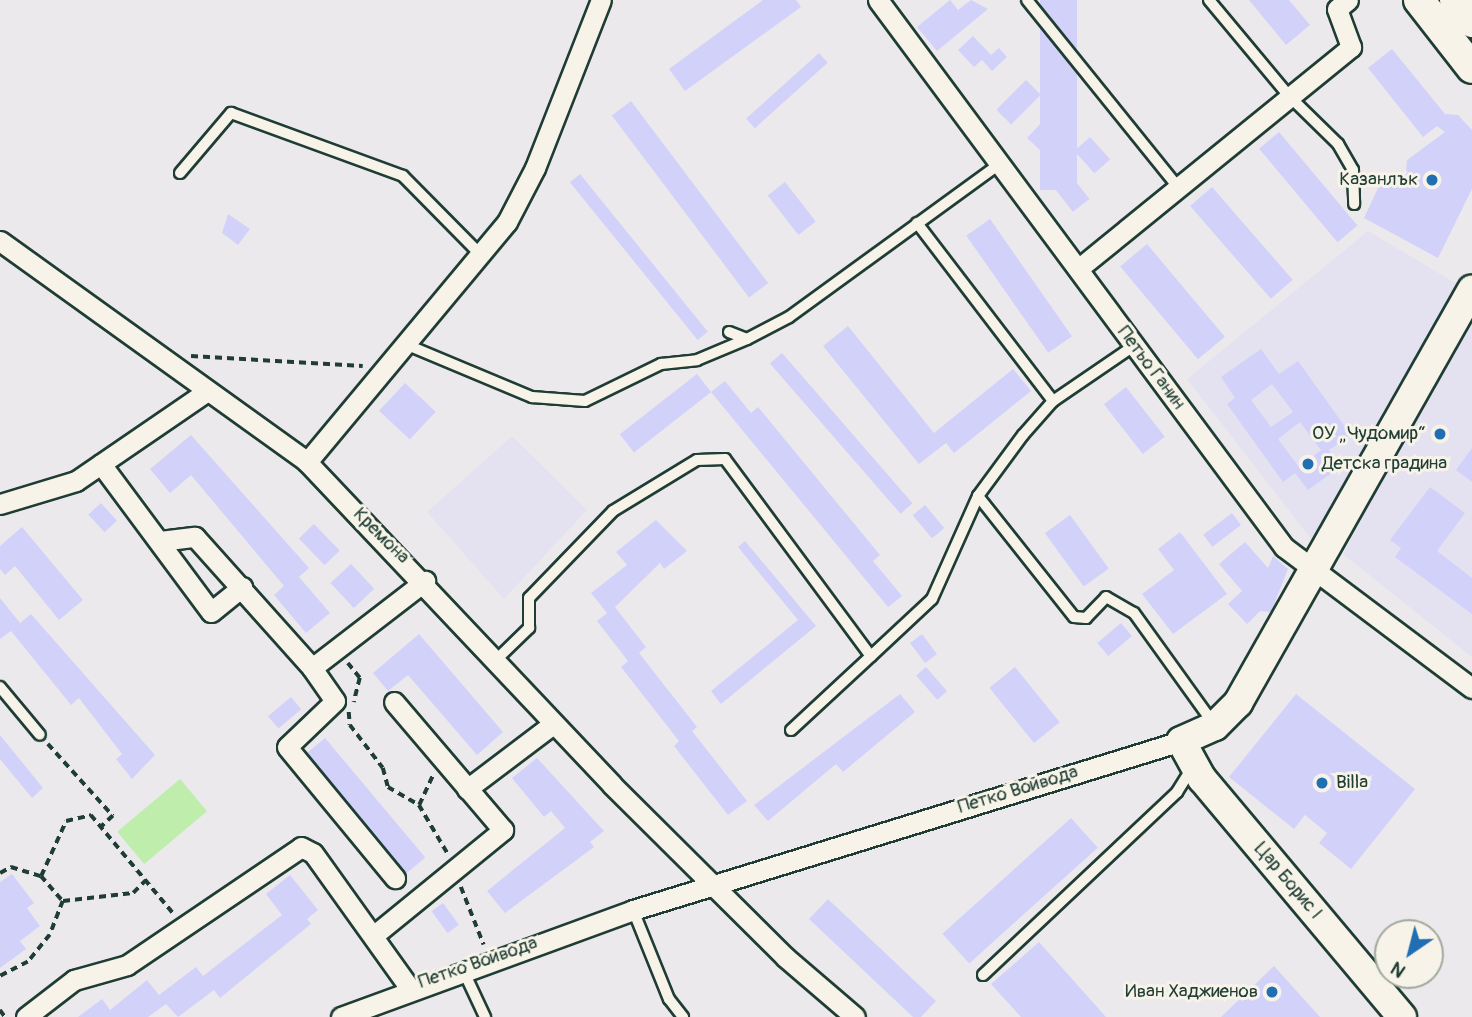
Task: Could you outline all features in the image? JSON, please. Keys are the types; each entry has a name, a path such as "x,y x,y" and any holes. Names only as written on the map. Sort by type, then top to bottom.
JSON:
{"main road":[{"path":"1419,0 1472,68"},
{"path":"1455,0 1472,22"}],"street":[{"path":"306,462 507,222 535,167 601,0"},
{"name":"Петьо Ганин","path":"878,0 1284,547 1312,571 1472,688"},
{"path":"1078,269 1351,47 1339,3"},
{"name":"Кремона","path":"0,241 206,393 306,462 425,581 553,724 713,887 855,1017"},
{"name":"Петко Войвода","path":"341,1017 409,987 633,910 1187,753 1238,703 1472,290"},
{"path":"0,504 76,481 206,393"},
{"path":"101,464 211,612 242,587"},
{"path":"160,541 195,537 242,587 342,706 287,747 395,878"},
{"path":"312,668 425,581"},
{"path":"373,936 503,831 394,702"},
{"path":"467,789 553,724"},
{"name":"Цар Борис I","path":"1187,753 1402,1017"},
{"path":"26,1017 74,980 127,965 301,847 313,853 409,987"}],"lane":[{"path":"1027,0 1178,187"},
{"path":"1209,0 1289,96 1338,144 1353,170 1354,204"},
{"path":"180,173 231,113 403,176 480,254"},
{"path":"405,344 532,397 585,401 661,364 697,360 747,340 789,317 1001,163"},
{"path":"917,223 1053,401"},
{"path":"729,332 747,340"},
{"path":"792,730 932,599 978,496 1053,401 1135,345"},
{"path":"497,659 529,628 528,598 613,511 696,460 725,458 871,656"},
{"path":"978,496 1074,617 1086,618 1106,597 1134,613 1215,726"},
{"path":"0,687 40,735"},
{"path":"984,975 1177,792 1187,753"},
{"path":"633,910 669,999 684,1017"},
{"path":"462,968 485,1017"}],"path":[{"path":"156,356 265,355 283,364 387,366"},
{"path":"337,648 360,678 342,706 349,725 383,768 388,787 419,805 455,870 488,953"},
{"path":"40,735 113,816 101,827"},
{"path":"419,805 440,757"},
{"path":"41,876 66,821 91,815 183,925"},
{"path":"0,873 11,867 41,876 63,901"},
{"path":"63,901 133,892 146,880"},
{"path":"0,976 28,962 50,935 63,901"},
{"path":"0,1010 5,1017"}],"shaded area":[{"name":"Детска градина","path":"1368,231 1459,285 1318,548 1187,379"},
{"name":"ОУ „Чудомир“","path":"1472,315 1472,657 1343,554"},
{"path":"512,436 587,510 504,599 427,512"}],"green space":[{"path":"180,779 207,811 144,864 117,832"}],"building":[{"path":"763,0 796,0 801,7 685,91 669,69"},
{"path":"950,0 958,10 971,0 988,9 937,51 917,27"},
{"path":"1040,0 1077,0 1077,190 1040,190"},
{"path":"1249,0 1289,0 1310,25 1286,45"},
{"path":"973,36 991,55 999,48 1007,57 992,71 982,60 974,67 958,50"},
{"name":"Казанлък","path":"1392,49 1445,114 1458,115 1472,130 1472,189 1438,258 1364,218 1378,188 1406,172 1407,160 1445,132 1437,126 1423,137 1368,68"},
{"path":"819,53 828,63 755,128 746,119"},
{"path":"1026,80 1041,95 1011,125 996,110"},
{"path":"631,101 768,283 749,298 612,115"},
{"path":"1055,108 1070,122 1042,152 1027,138"},
{"path":"1279,132 1357,225 1338,242 1259,149"},
{"path":"1090,137 1110,159 1094,173 1074,151"},
{"path":"1063,165 1089,199 1073,212 1046,178"},
{"path":"580,174 708,332 698,340 570,182"},
{"path":"785,182 816,221 798,235 768,196"},
{"path":"1212,187 1293,280 1271,299 1190,206"},
{"path":"228,214 250,229 238,245 222,233"},
{"path":"990,219 1072,336 1048,353 966,236"},
{"path":"1147,244 1225,337 1198,359 1120,266"},
{"path":"848,326 934,433 1013,369 1031,391 954,453 946,443 919,464 823,346"},
{"path":"1261,349 1279,374 1298,361 1351,435 1329,450 1340,467 1308,490 1295,473 1283,482 1227,404 1235,398 1221,377","holes":["1272,384 1293,412 1271,427 1251,400","1300,422 1321,450 1299,467 1278,439"]},
{"path":"782,353 913,503 900,514 770,363"},
{"path":"697,374 711,392 634,452 620,434"},
{"path":"725,381 751,413 758,407 880,555 873,561 902,596 888,607 711,392"},
{"path":"405,383 436,412 410,439 379,411"},
{"path":"1126,387 1165,437 1143,454 1104,404"},
{"path":"191,435 309,568 299,577 330,613 306,633 274,595 284,586 191,475 170,493 150,469"},
{"path":"1472,448 1472,482 1456,470"},
{"path":"1430,487 1465,513 1437,551 1472,578 1472,614 1395,557 1401,548 1390,540"},
{"path":"101,503 117,521 104,532 88,514"},
{"path":"925,505 944,528 932,538 913,515"},
{"path":"1232,513 1241,525 1212,547 1203,535"},
{"path":"1070,515 1109,568 1084,587 1045,533"},
{"path":"656,520 687,551 664,569 660,563 615,607 646,647 639,653 697,727 692,731 747,801 728,815 674,746 679,741 621,667 628,661 597,621 607,613 591,593 627,565 616,552"},
{"path":"314,524 340,551 325,565 299,539"},
{"path":"22,527 83,600 59,620 15,566 5,575 0,569 0,546"},
{"path":"1180,532 1227,594 1173,634 1142,594 1174,570 1158,549"},
{"path":"745,541 816,626 721,704 711,691 798,620 738,547"},
{"path":"1245,542 1268,568 1273,556 1288,569 1271,612 1260,611 1247,624 1228,604 1242,591 1219,564"},
{"path":"351,564 374,589 354,608 331,583"},
{"path":"0,598 20,623 31,614 155,755 132,779 116,759 122,754 79,698 71,705 11,631 0,639"},
{"path":"1121,623 1132,636 1108,656 1097,643"},
{"path":"419,634 503,732 477,755 408,675 388,691 373,673"},
{"path":"922,634 937,654 925,663 910,643"},
{"path":"926,667 947,691 937,700 916,676"},
{"path":"1015,667 1060,722 1034,743 989,688"},
{"path":"900,694 915,712 843,772 836,764 768,821 754,805"},
{"name":"Billa","path":"1296,694 1415,789 1351,869 1319,843 1327,833 1305,815 1294,829 1229,777"},
{"path":"291,697 301,709 278,729 268,716"},
{"path":"0,735 43,788 32,798 0,759"},
{"path":"325,738 425,858 406,874 306,754"},
{"path":"537,758 604,831 590,842 594,847 505,913 487,891 565,828 551,811 544,817 512,778"},
{"path":"1071,818 1098,848 969,963 942,934"},
{"path":"12,874 34,903 27,908 40,926 20,941 26,949 0,968 0,882"},
{"path":"290,875 318,910 307,919 311,924 220,998 214,990 178,1017 166,1004 148,1017 78,1017 102,999 110,1010 147,980 159,995 196,967 203,976 282,915 266,894"},
{"path":"828,899 936,1001 921,1017 913,1017 809,919"},
{"path":"443,903 459,925 448,933 432,911"},
{"path":"1039,942 1106,1017 1021,1017 991,984"},
{"name":"Иван Хаджиенов","path":"1274,966 1320,1017 1221,1017"}],"place":[{"name":"Казанлък","path":"1432,180"},
{"name":"ОУ „Чудомир“","path":"1440,434"},
{"name":"Детска градина","path":"1308,464"},
{"name":"Billa","path":"1322,783"},
{"name":"Иван Хаджиенов","path":"1272,992"}]}
